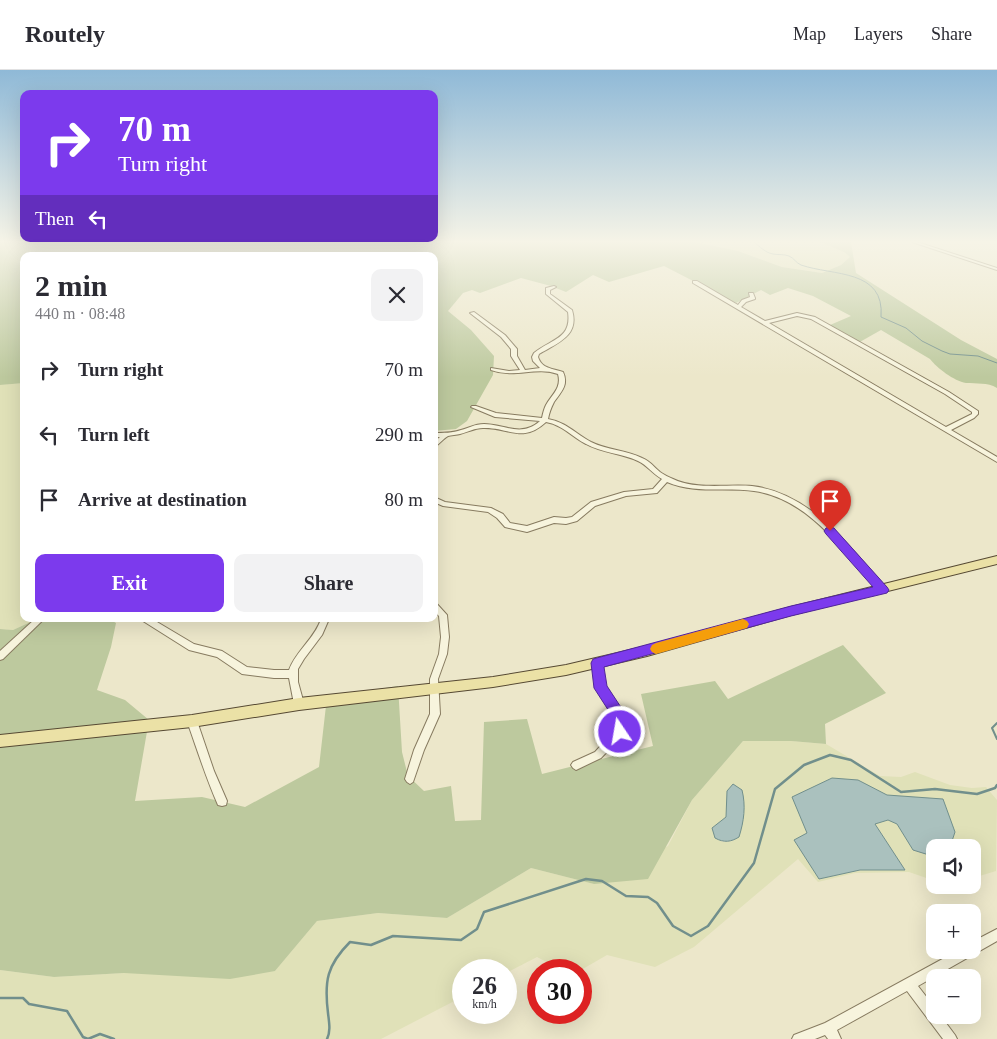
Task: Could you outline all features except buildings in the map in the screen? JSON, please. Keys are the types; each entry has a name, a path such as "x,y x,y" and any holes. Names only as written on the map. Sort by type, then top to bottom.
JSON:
{"main road":[{"path":"0,741 192,721 298,704 529,677 647,651 791,611 883,590 997,560"}],"street":[{"path":"544,369 536,361 537,353 564,337 569,333 571,326 570,311 548,294 548,289 553,287"},
{"path":"704,287 997,460"},
{"path":"739,307 744,301 753,298 751,294"},
{"path":"472,313 503,336 514,349 514,356 523,371"},
{"path":"764,323 797,314 813,318 947,393 974,411 975,414 972,417 946,430"},
{"path":"438,435 466,431 476,426 503,428 516,433 541,424 545,420 551,403 562,391 561,373 556,370 544,369 507,373 493,369"},
{"path":"474,407 495,415 561,422 579,438 597,447 617,451 646,462 661,476 698,488 761,490 785,498 823,522 883,590"},
{"path":"438,442 447,434"},
{"path":"438,501 443,504 490,510 500,516 508,525 527,529 554,520 566,521 574,519 593,504 626,494 655,491 667,478"},
{"path":"410,779 419,750 435,714 434,679 443,654 445,637 443,615 438,610"},
{"path":"0,656 37,622"},
{"path":"151,622 173,636 187,642 192,647 219,654 245,671 294,674"},
{"path":"298,704 294,670 323,629 324,622"},
{"path":"576,764 598,755 620,732 621,718 601,688 597,663"},
{"path":"192,721 204,752 209,776 222,801"},
{"path":"981,945 997,935"},
{"path":"798,1039 828,1028 956,959"},
{"path":"910,985 951,1039"},
{"path":"828,1028 835,1039"}],"green space":[{"path":"0,287 20,287 20,383 0,385"},
{"path":"438,287 496,287 480,293 472,290 463,293 448,311 471,330 494,356 493,375 467,421 456,429 438,431"},
{"path":"554,287 574,287 566,292"},
{"path":"705,287 878,287 961,340 997,359 997,388 986,384 966,383 956,380 941,370 930,359 881,330 858,343 830,325 851,316 813,296 788,288 770,295 761,290 736,303"},
{"path":"20,383 20,622 30,622 13,630 0,629 0,385"},
{"path":"30,622 116,623 111,647 97,690 125,700 149,720 135,801 202,797 245,807 319,767 327,697 398,686 402,752 408,776 424,791 451,786 455,821 481,820 484,722 527,719 542,774 653,746 641,694 715,681 728,699 843,645 886,693 825,724 826,744 791,741 743,741 692,800 648,879 594,884 531,868 447,918 378,913 317,921 275,971 230,979 124,973 54,977 0,970 0,629 13,630"},
{"path":"743,741 791,741 826,744 880,776 901,777 915,772 950,785 972,788 986,787 997,800 996,871 981,876 981,839 953,839 955,832 903,797 887,795 858,780 807,833 794,840 819,879 860,870 905,870 875,823 888,820 897,824 913,850 926,854 926,878 909,872 855,873 818,882 798,859 694,947 655,967 607,955 592,964 592,959 541,959 537,957 527,959 527,962 517,967 517,959 452,959 452,1002 381,1039 0,1039 0,970 54,977 124,973 275,971 317,921 378,913 447,918 531,868 594,884 668,846 692,800","holes":["727,805 733,841 722,842 714,826 722,822 726,817"]}],"water":[{"path":"832,778 858,780 887,795 943,799 955,832 953,839 926,839 926,854 913,850 897,824 888,820 875,824 905,870 860,870 819,879 794,840 807,833 792,797"},
{"path":"733,784 742,790 744,802 739,837 730,841 718,840 715,838 712,828 726,817 727,791"}],"waterway":[{"path":"872,287 880,301 881,317 906,328 922,341 942,351 950,354 978,356 997,363"},
{"path":"997,723 992,728 997,739"},
{"path":"327,1039 329,1030 327,1002 329,974 336,958 350,942 371,945 393,936 461,940 477,929 484,912 586,879 602,881 626,896 648,897 657,903 673,926 691,936 708,926 754,863 775,789 804,765 830,755 851,760 901,792 935,789 977,794 995,788 997,785"},
{"path":"0,998 23,998 29,1004 67,1011 83,1037 88,1039 100,1034 114,1039"}],"slow traffic":[{"path":"656,649 743,624"}],"route":[{"path":"620,732 621,718 601,688 597,663 791,611 883,590 830,531"}]}
